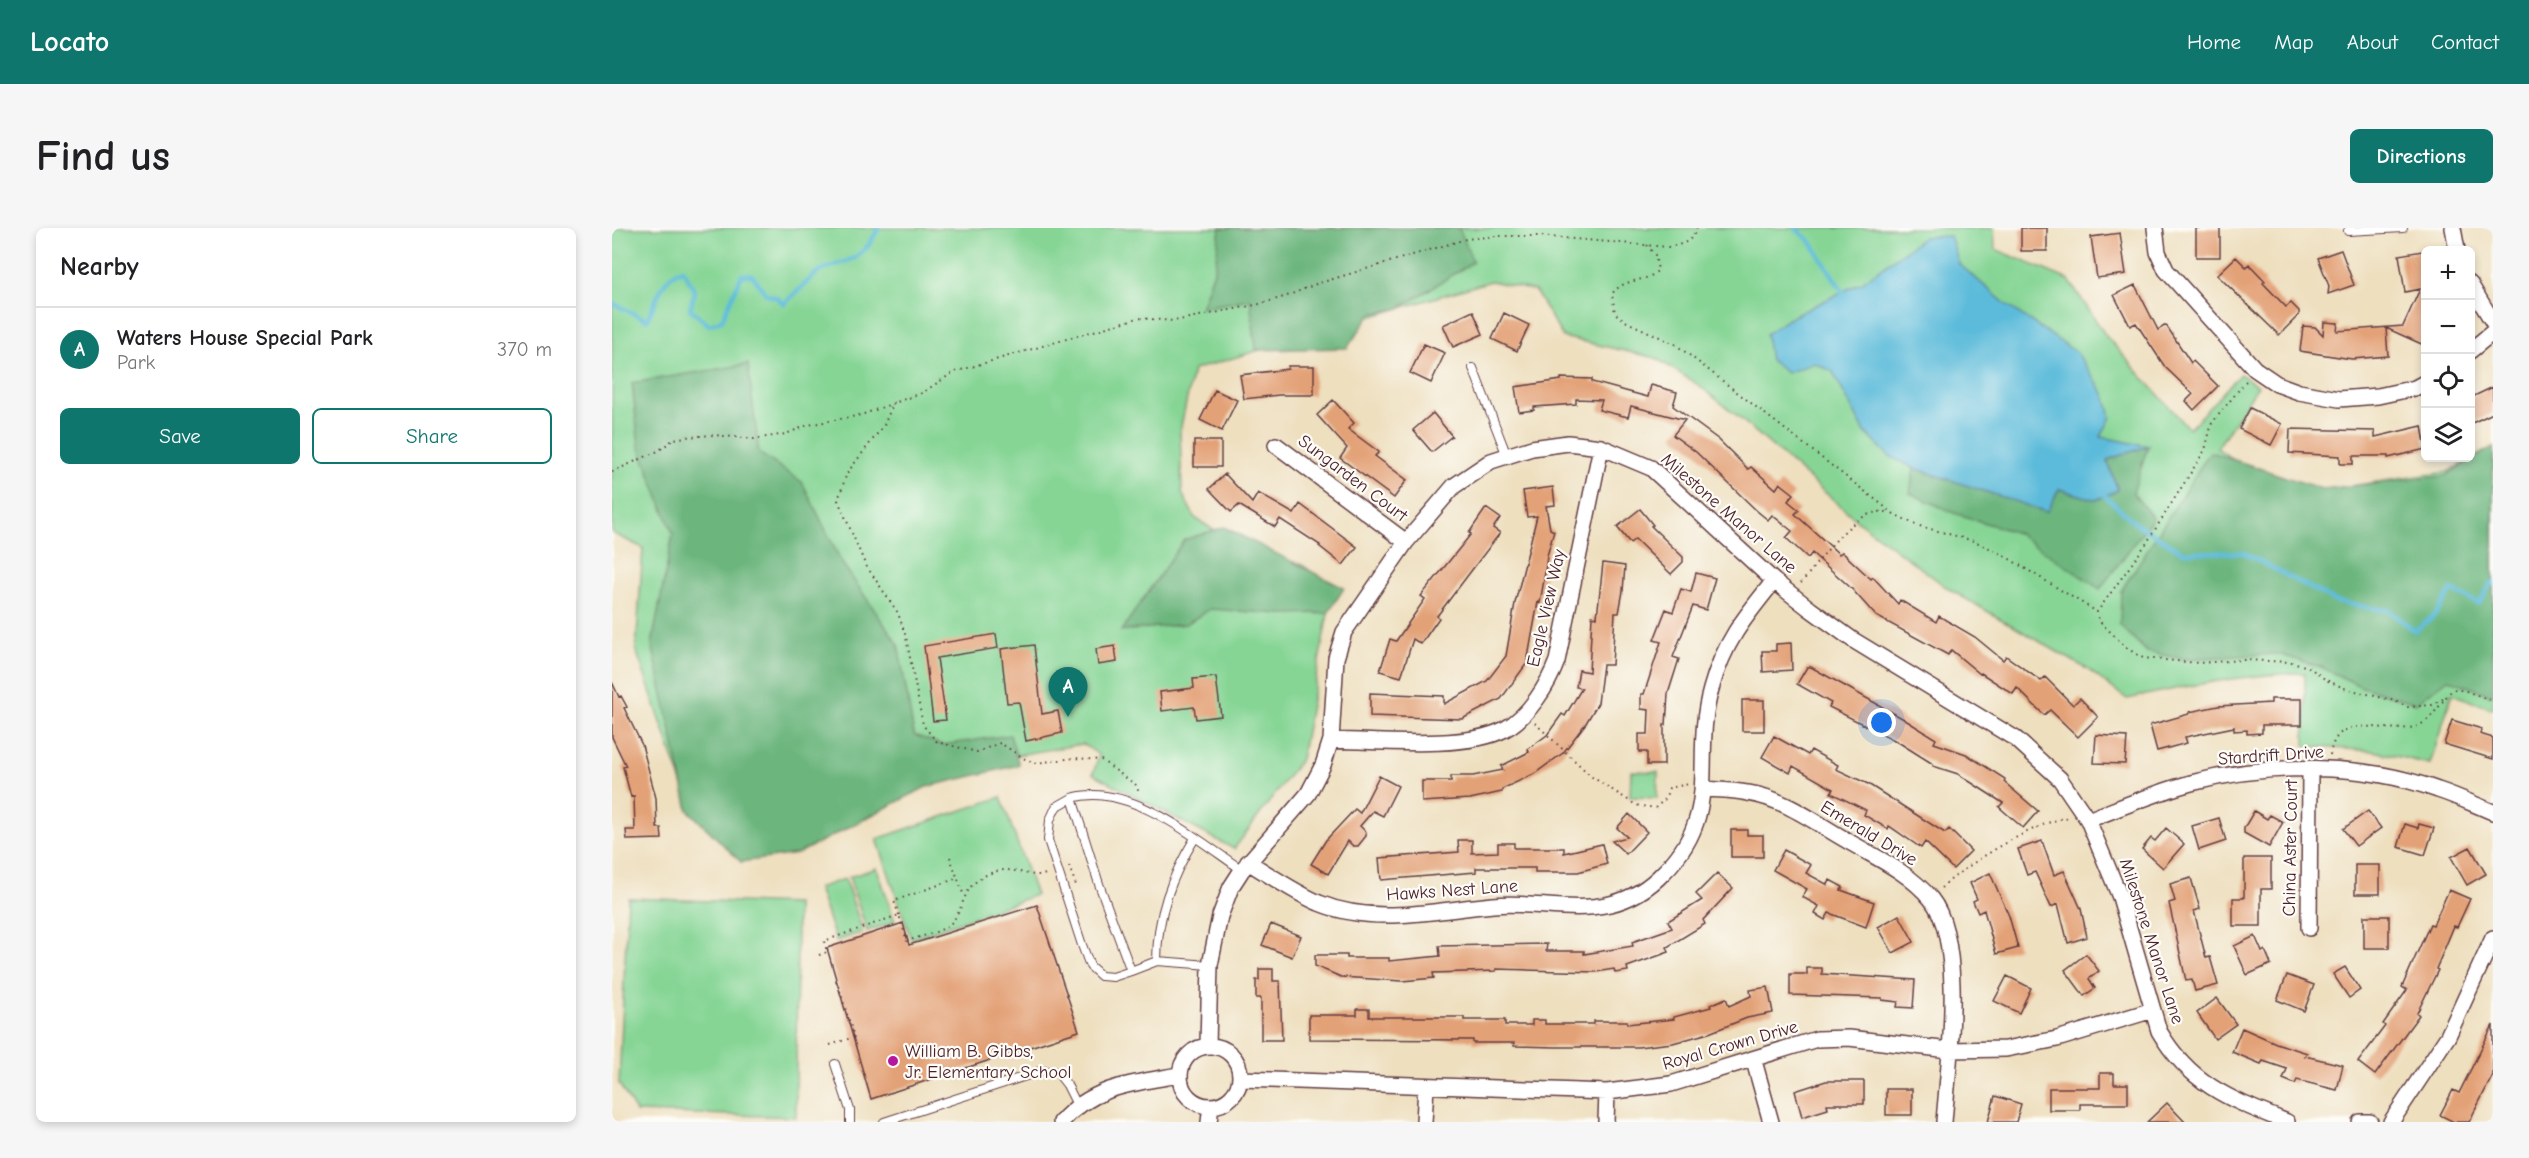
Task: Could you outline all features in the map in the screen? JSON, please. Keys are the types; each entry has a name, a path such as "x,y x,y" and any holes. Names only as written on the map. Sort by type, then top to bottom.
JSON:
{"street":[{"path":"2155,228 2158,252 2166,270 2255,369 2277,384 2299,392 2339,399 2378,396 2421,385"},
{"path":"2453,228 2456,246"},
{"path":"2475,292 2493,322"},
{"path":"2475,347 2493,332"},
{"name":"Milestone Manor Lane","path":"1208,1045 1210,965 1220,916 1231,887 1245,866 1308,794 1323,765 1331,740 1336,658 1344,632 1406,542 1454,486 1491,461 1532,448 1568,443 1600,447 1652,468 1791,594 1853,640 2016,738 2060,779 2088,820 2120,897 2159,1031 2166,1044 2198,1080 2238,1102 2287,1122"},
{"name":"Sungarden Court","path":"1276,445 1406,542"},
{"name":"Eagle View Way","path":"1331,740 1469,741 1505,729 1526,712 1550,680 1557,661 1600,447"},
{"name":"Hawks Nest Lane","path":"1245,866 1319,903 1358,914 1403,916 1505,903 1584,908 1612,903 1650,887 1680,856 1698,821 1703,789 1705,723 1718,664 1737,626 1774,581"},
{"name":"Stardrift Drive","path":"2088,820 2189,784 2229,774 2310,769 2372,773 2437,789 2493,812"},
{"name":"China Aster Court","path":"2309,928 2310,769"},
{"name":"Emerald Drive","path":"1703,789 1749,793 1780,803 1904,873 1931,899 1940,914 1949,943 1952,1006 1944,1122"},
{"path":"2391,1122 2448,1036 2493,938"},
{"name":"Royal Crown Drive","path":"1240,1078 1607,1092 1671,1084 1754,1061 1793,1046 1817,1040 1849,1038 1949,1050 2006,1049 2057,1039 2153,1010"},
{"path":"1208,1045 1219,1046 1238,1064 1240,1078 1238,1092 1230,1101 1221,1106 1211,1106 1190,1100 1181,1087 1179,1075 1182,1062 1190,1054 1208,1045"},
{"path":"1754,1061 1771,1122"},
{"path":"1061,1122 1077,1106 1119,1086 1179,1075"},
{"path":"1424,1122 1426,1086"},
{"path":"1606,1122 1607,1092"},
{"path":"1209,1122 1211,1106"},
{"path":"2360,1122 2370,1122"}],"lane":[{"path":"2348,231 2403,228"},
{"path":"1473,368 1507,456"},
{"path":"1210,965 1157,961 1113,977 1101,976 1090,966 1048,840 1050,820 1056,807 1072,798 1087,793 1103,794 1158,815 1245,866"},
{"path":"1072,798 1113,924 1131,971"},
{"path":"1157,961 1157,939 1170,883 1195,838"},
{"path":"835,1064 850,1110 850,1122"},
{"path":"884,1122 1041,1071 1057,1072 1067,1085 1077,1106"}],"path":[{"path":"612,472 658,451 674,440 714,435 754,439 775,436 808,425 861,414 922,393 954,372 1138,318 1174,321 1260,304 1316,284 1466,239 1539,236 1668,247 1685,244 1697,228"},
{"path":"1647,245 1655,255 1658,270 1654,276 1629,281 1617,287 1612,294 1615,313 1627,322 1675,344 1894,514"},
{"path":"2097,612 2146,544 2205,450 2212,423 2255,369"},
{"path":"894,402 884,425 848,473 838,500 865,564 898,613 906,637 923,725 937,742 977,752 1000,743 1025,759 1036,763 1075,758 1101,760 1136,785 1142,799 1139,807"},
{"path":"1791,594 1854,523 1874,511 1882,510 1916,525 1974,541 1998,552 2097,612 2099,621 2128,649 2143,657 2198,663 2242,660 2293,662 2310,668 2326,680 2344,688 2395,701 2408,707 2432,705 2443,699"},
{"path":"2328,770 2330,751 2335,740 2348,728 2361,726 2399,730 2415,727 2424,723 2453,689 2466,691 2493,701"},
{"path":"1526,712 1592,777 1636,805 1655,808 1665,799 1669,788 1682,784 1691,783 1703,789"},
{"path":"1931,899 1942,886 1998,847 2061,818 2074,816 2088,820"},
{"path":"950,857 964,896"},
{"path":"958,878 894,902 907,941 951,923 964,896 979,879 992,873 1020,870 1040,876 1070,866 1076,885"},
{"path":"819,955 827,952 824,941 899,915"},
{"path":"830,1045 854,1036 837,981 834,982"}],"green space":[{"path":"612,228 1994,228 1995,249 2069,280 2106,336 2189,429 2240,374 2258,386 2217,448 2234,460 2322,490 2447,472 2465,462 2475,462 2475,457 2493,447 2493,709 2452,694 2430,764 2374,751 2305,746 2305,673 2238,678 2127,699 2087,669 1949,589 1859,522 1735,414 1697,384 1656,358 1563,337 1535,291 1491,281 1193,370 1180,431 1182,493 1195,518 1246,551 1301,564 1333,587 1316,614 1328,613 1301,759 1234,849 1093,774 1099,755 1083,744 688,810 686,795 636,650 643,548 612,533"},
{"path":"1220,228 1459,228 1473,262 1400,308 1371,314 1347,348 1256,350 1250,299 1201,308 1215,268"},
{"path":"748,364 759,453 802,482 842,563 898,644 914,735 942,745 1010,735 1019,765 926,787 797,854 741,862 688,810 652,644 673,534 639,446 632,383"},
{"path":"2148,446 2133,493 2153,518 2100,589 2017,533 1954,513 1910,493 1914,468 2047,511 2059,489 2096,500 2118,490 2107,460"},
{"path":"2493,447 2493,696 2448,679 2416,703 2362,687 2321,667 2278,654 2184,659 2147,652 2120,625 2121,591 2210,452 2322,489 2445,476 2468,462 2475,462 2475,458"},
{"path":"1224,527 1344,588 1328,613 1281,614 1210,609 1186,624 1121,631 1184,540"},
{"path":"1631,771 1658,772 1657,798 1630,797"},
{"path":"1001,797 1036,895 911,939 877,839"},
{"path":"877,868 895,922 867,931 849,877"},
{"path":"845,879 863,932 836,941 818,888"},
{"path":"628,898 797,904 796,1117 636,1112 619,1084"}],"water":[{"path":"1950,236 1959,264 2007,305 2077,353 2105,395 2111,417 2101,437 2148,446 2107,460 2118,490 2096,500 2059,489 2047,512 1914,468 1889,456 1865,432 1832,371 1814,363 1787,373 1770,360 1766,334 1788,319 1862,282 1924,237"}],"building":[{"path":"2021,228 2047,228 2047,251 2021,251"},
{"path":"2196,228 2220,228 2220,257 2196,257"},
{"path":"2120,233 2126,274 2097,278 2091,237"},
{"path":"2341,250 2354,285 2328,294 2329,286 2318,258"},
{"path":"2421,251 2421,344 2386,328 2388,356 2352,359 2300,351 2303,326 2315,327 2323,335 2324,322 2338,323 2337,331 2403,326 2420,289 2405,292 2399,255"},
{"path":"2236,257 2246,267 2249,264 2286,307 2291,303 2299,311 2299,315 2279,335 2217,275"},
{"path":"2135,285 2158,330 2166,325 2191,363 2193,361 2218,386 2194,410 2186,401 2193,394 2165,367 2136,323 2130,326 2114,295"},
{"path":"1473,311 1483,334 1453,347 1443,325"},
{"path":"1504,313 1529,325 1517,351 1492,339"},
{"path":"1424,344 1445,353 1431,383 1410,373"},
{"path":"1288,366 1314,366 1314,395 1279,395 1244,399 1240,375 1288,369"},
{"path":"1561,378 1592,379 1592,382 1648,397 1651,385 1677,392 1673,406 1719,440 1748,469 1751,467 1776,489 1780,483 1794,494 1788,501 1799,510 1795,514 1839,554 1842,552 1871,579 1873,577 1898,604 1900,600 1936,622 1939,616 1975,637 2003,660 2006,656 2041,681 2045,677 2073,705 2080,698 2098,717 2078,737 2050,710 2044,715 2017,688 2013,694 1980,674 1951,650 1948,655 1876,616 1851,588 1812,553 1808,558 1786,538 1792,531 1772,515 1768,520 1696,452 1673,435 1685,420 1631,406 1628,417 1599,410 1602,400 1576,399 1576,404 1534,407 1534,410 1519,412 1515,387 1561,380"},
{"path":"2493,387 2493,413 2475,422 2475,408 2475,396"},
{"path":"1215,390 1237,400 1222,431 1200,420"},
{"path":"1333,400 1354,423 1348,429 1379,452 1375,456 1407,480 1394,498 1340,458 1347,448 1317,415"},
{"path":"2250,408 2282,424 2271,445 2239,429"},
{"path":"1433,413 1452,436 1432,452 1413,430"},
{"path":"2421,426 2421,450 2388,458 2388,456 2353,456 2353,464 2340,464 2340,456 2289,453 2290,429 2375,431 2375,437"},
{"path":"1194,441 1221,441 1221,467 1194,467"},
{"path":"1225,474 1252,503 1258,493 1294,514 1300,504 1357,547 1343,565 1320,545 1280,519 1275,527 1239,505 1231,512 1209,489"},
{"path":"1553,487 1555,505 1546,506 1550,529 1554,531 1547,556 1527,663 1501,699 1462,719 1370,716 1370,693 1444,696 1444,704 1487,681 1506,656 1515,603 1537,516 1527,517 1523,491"},
{"path":"1486,508 1500,518 1493,528 1500,533 1437,616 1439,618 1421,644 1413,639 1401,677 1380,671 1390,639 1396,641 1425,599 1421,596 1471,534 1469,533"},
{"path":"1640,509 1653,525 1651,526 1683,557 1683,562 1671,574 1635,539 1630,543 1617,527"},
{"path":"1603,563 1625,566 1623,591 1619,613 1615,613 1612,665 1603,665 1598,703 1586,723 1563,753 1534,774 1502,789 1502,792 1470,799 1422,802 1422,781 1451,781 1451,776 1473,776 1503,770 1501,766 1529,752 1528,749 1547,735 1562,714 1565,716 1582,688 1576,687 1579,670 1589,672 1592,616 1597,617"},
{"path":"1696,573 1715,578 1706,610 1693,606 1673,657 1679,659 1668,694 1666,725 1664,725 1664,765 1647,765 1647,752 1639,752 1639,734 1648,734 1649,710 1641,709 1641,694 1644,694 1661,642 1654,640 1666,609 1673,612 1681,589 1691,592"},
{"path":"996,634 998,648 937,658 946,720 933,721 924,646"},
{"path":"1791,643 1792,670 1763,672 1762,651 1776,651 1776,644"},
{"path":"1034,645 1042,714 1058,711 1062,733 1026,741 1019,702 1007,703 1001,649"},
{"path":"1115,646 1117,662 1098,665 1096,649"},
{"path":"1807,667 1811,667 1902,718 1936,739 1934,743 1966,754 2005,779 2004,782 2038,811 2023,828 1999,807 2003,803 1958,774 1933,766 1898,742 1829,707 1831,703 1797,684"},
{"path":"1216,677 1221,716 1196,719 1194,707 1162,711 1160,692 1194,688 1193,679"},
{"path":"612,682 627,707 624,708 642,745 656,798 657,828 661,828 662,839 627,840 626,830 635,830 634,796 631,797 623,767 626,766 612,737"},
{"path":"2271,699 2302,699 2302,725 2262,725 2262,733 2247,734 2247,730 2234,731 2234,727 2185,737 2187,743 2157,751 2150,725 2189,714 2189,712 2218,706 2271,703"},
{"path":"1742,700 1764,700 1764,731 1742,731"},
{"path":"2452,720 2482,729 2480,734 2493,738 2493,759 2444,744"},
{"path":"2096,735 2127,737 2125,764 2094,763"},
{"path":"1774,736 1808,755 1811,750 1838,765 1836,769 1868,784 1945,833 1949,829 1971,851 1953,869 1925,842 1921,848 1889,826 1888,829 1864,815 1866,810 1831,793 1833,789 1793,766 1790,773 1762,757"},
{"path":"1379,776 1398,786 1383,816 1373,811 1360,826 1366,832 1366,836 1358,846 1353,846 1348,841 1328,874 1311,864 1326,840 1355,809 1360,813"},
{"path":"2254,811 2267,819 2270,815 2283,822 2269,847 2244,833 2244,828"},
{"path":"2368,811 2381,828 2356,846 2343,829"},
{"path":"1629,814 1647,832 1626,854 1612,841 1627,837 1617,828"},
{"path":"2219,818 2226,841 2199,850 2192,826"},
{"path":"2405,824 2418,828 2419,824 2434,828 2425,855 2398,847"},
{"path":"2166,828 2184,844 2163,868 2142,849 2151,838 2155,841"},
{"path":"1731,830 1747,830 1747,835 1763,835 1763,857 1731,857"},
{"path":"1458,840 1472,840 1472,853 1498,852 1498,843 1514,843 1514,848 1564,848 1564,853 1602,844 1607,864 1578,872 1535,872 1535,868 1476,868 1476,872 1381,880 1379,858 1459,852"},
{"path":"2042,841 2054,875 2064,871 2081,909 2087,937 2068,943 2058,904 2051,907 2035,872 2027,875 2018,849"},
{"path":"2470,847 2486,874 2467,885 2451,857"},
{"path":"1784,850 1811,865 1806,873 1828,885 1830,880 1843,887 1841,890 1874,902 1866,927 1829,913 1825,920 1815,914 1819,906 1802,897 1807,889 1773,870"},
{"path":"2244,858 2271,858 2271,889 2261,889 2261,926 2233,926 2233,898 2244,898"},
{"path":"2355,865 2380,865 2380,894 2355,894"},
{"path":"1717,873 1733,888 1703,920 1705,924 1667,947 1669,952 1627,967 1628,971 1615,973 1614,969 1596,972 1496,969 1496,971 1433,973 1434,978 1402,981 1341,977 1315,966 1315,955 1389,958 1389,961 1440,956 1439,946 1547,944 1546,951 1584,951 1584,954 1633,946 1632,942 1672,928 1668,921 1702,900 1696,894"},
{"path":"1990,873 2009,916 2018,948 1996,954 1984,910 1978,913 1973,901 1977,899 1970,883"},
{"path":"2191,878 2200,909 2194,911 2206,958 2210,957 2218,985 2195,991 2192,980 2186,981 2169,903 2175,901 2170,884"},
{"path":"2449,890 2470,899 2457,927 2454,926 2436,969 2438,970 2417,1013 2419,1015 2375,1075 2358,1062 2385,1026 2383,1024 2407,990 2402,987 2430,924 2433,925"},
{"path":"1037,905 1079,1031 871,1099 827,948 903,923 909,945"},
{"path":"1899,915 1914,942 1893,953 1878,927"},
{"path":"2364,916 2389,916 2389,948 2364,948"},
{"path":"1271,924 1301,936 1292,957 1262,945"},
{"path":"2255,936 2262,952 2265,950 2271,964 2247,975 2234,946"},
{"path":"2086,954 2099,971 2089,979 2095,988 2084,996 2065,970"},
{"path":"2345,967 2360,990 2349,998 2333,974"},
{"path":"1807,968 1822,968 1822,974 1915,980 1913,1008 1897,1007 1898,1002 1882,1000 1882,998 1790,995 1790,974 1807,974"},
{"path":"1259,969 1273,969 1273,981 1280,981 1282,1040 1261,1040 1261,998 1256,998 1256,980 1259,980"},
{"path":"2287,975 2314,985 2304,1011 2277,1000"},
{"path":"2007,976 2031,988 2019,1013 1994,1001"},
{"path":"1768,987 1773,1013 1747,1018 1709,1033 1673,1043 1638,1047 1514,1046 1514,1043 1473,1043 1473,1040 1309,1039 1309,1015 1357,1015 1357,1009 1369,1009 1369,1017 1464,1017 1464,1020 1505,1020 1505,1025 1532,1025 1532,1020 1545,1020 1545,1024 1627,1021 1627,1024 1674,1019 1674,1017 1711,1007 1710,1005 1726,998 1729,1006 1751,996 1750,990"},
{"path":"2217,998 2236,1024 2215,1039 2197,1013"},
{"path":"2493,1025 2493,1075 2469,1122 2454,1122 2440,1115 2453,1090 2459,1093"},
{"path":"2242,1028 2307,1053 2305,1056 2343,1065 2337,1090 2297,1080 2295,1084 2283,1079 2287,1069 2263,1061 2261,1064 2232,1052"},
{"path":"2100,1073 2114,1073 2114,1084 2128,1084 2128,1104 2080,1104 2080,1110 2049,1110 2049,1088 2100,1088"},
{"path":"1826,1081 1864,1081 1864,1104 1827,1104 1828,1109 1802,1117 1795,1091"},
{"path":"1886,1089 1912,1089 1912,1115 1886,1115"},
{"path":"1995,1096 2021,1104 2016,1122 1988,1122"},
{"path":"2167,1103 2185,1122 2147,1122"}],"waterway":[{"path":"612,303 647,320 665,283 683,270 695,291 690,309 709,325 722,320 742,275 752,275 766,294 778,298 784,304 819,271 855,258 868,246 879,228"},
{"path":"1795,228 1810,241 1845,295"},
{"path":"2101,492 2135,523 2183,552 2244,553 2337,602 2390,611 2415,631 2435,615 2452,590 2479,604 2491,583 2493,584"}],"place":[{"name":"Waters House Special Park","path":"1068,717"},
{"name":"William B. Gibbs, Jr. Elementary School","path":"893,1061"}]}
